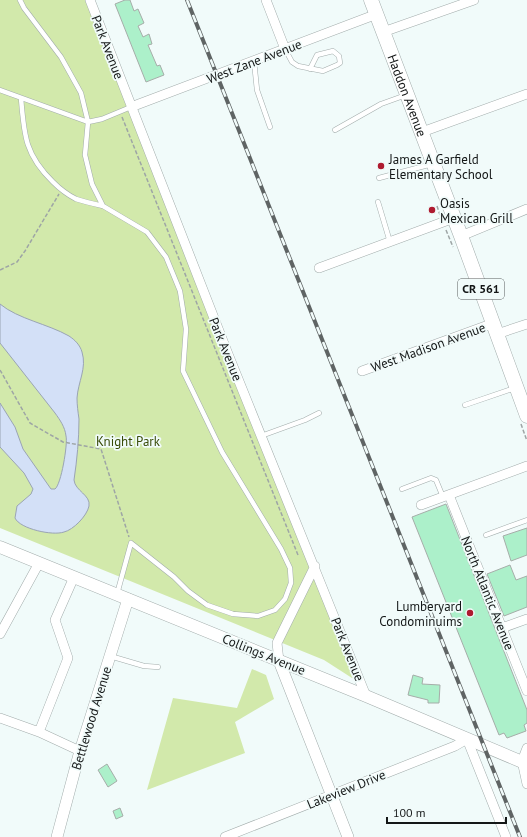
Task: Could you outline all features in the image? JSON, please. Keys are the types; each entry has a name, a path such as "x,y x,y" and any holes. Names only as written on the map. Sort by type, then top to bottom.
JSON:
{"main road":[{"name":"Haddon Avenue","path":"371,0 434,163 527,416"},
{"name":"Collings Avenue","path":"0,547 366,696 524,763"}],"street":[{"name":"Park Avenue","path":"90,0 261,436 315,566 366,696"},
{"path":"266,0 285,49"},
{"path":"383,32 474,0"},
{"name":"West Zane Avenue","path":"131,107 377,14"},
{"path":"422,132 527,94"},
{"path":"461,236 527,209"},
{"path":"319,268 454,218"},
{"name":"West Madison Avenue","path":"362,371 495,328 527,324"},
{"path":"421,505 527,466"},
{"name":"North Atlantic Avenue","path":"446,496 484,584 527,691"},
{"path":"0,634 39,563"},
{"path":"315,566 277,643 279,661 348,837"},
{"path":"39,732 68,658 55,620 74,577"},
{"name":"Bettlewood Avenue","path":"57,837 80,751 110,656 123,597"},
{"path":"502,628 527,618"},
{"path":"0,718 39,732 80,751"},
{"path":"467,739 506,837"},
{"name":"Lakeview Drive","path":"225,837 455,746 467,739"},
{"path":"526,781 524,763 527,748"}],"lane":[{"path":"20,0 24,8 61,57 81,93 88,122 85,156 92,184 103,206"},
{"path":"285,49 292,62 310,69 323,71 340,63 339,56 333,51 317,55 314,58 310,69"},
{"path":"254,61 257,90 270,127"},
{"path":"0,90 88,122 131,107"},
{"path":"335,130 381,104 407,94"},
{"path":"21,98 23,127 28,146 39,168 62,189 75,198 103,206 147,232 166,257 180,291 186,329 183,371 222,452 281,549 290,568 291,583 285,599 275,610 258,616 233,614 207,605 131,543 123,597"},
{"path":"379,178 434,163"},
{"path":"378,202 390,242"},
{"path":"465,405 517,388"},
{"path":"261,436 305,420 319,412"},
{"path":"402,489 431,478 436,480 446,496"},
{"path":"486,535 527,520"},
{"path":"110,656 144,666 152,665 158,667"}],"path":[{"path":"120,112 298,555"},
{"path":"0,270 17,262 62,189"},
{"path":"0,370 30,423 62,442 101,449 131,543"}],"green space":[{"name":"Knight Park","path":"0,0 89,0 357,673 352,678 324,660 0,528"},
{"path":"252,669 266,675 274,699 235,722 245,753 147,790 173,698 237,708"}],"water":[{"path":"0,304 15,314 69,336 77,343 82,352 83,369 77,398 79,434 74,480 77,487 88,499 89,506 86,514 68,531 52,533 37,531 23,525 15,518 17,506 31,494 33,489 24,473 0,447 0,403 15,427 23,449 51,489 55,489 60,480 64,464 66,436 65,430 59,418 0,343"}],"building":[{"path":"125,0 130,0 134,11 138,9 144,23 138,26 143,37 149,34 152,44 148,45 157,66 160,65 164,75 146,82 115,4"},
{"name":"Lumberyard Condominuims","path":"446,504 527,710 527,723 524,725 526,731 507,738 504,733 499,735 412,517"},
{"path":"527,528 527,555 511,561 503,536"},
{"path":"510,565 516,580 527,576 527,607 504,616 487,574"},
{"path":"413,675 423,678 422,684 440,685 439,703 428,703 428,700 408,695"},
{"path":"107,764 117,781 108,787 98,770"},
{"path":"120,808 123,816 116,819 113,811"}],"railway":[{"path":"187,0 520,837"}],"place":[{"name":"James A Garfield Elementary School","path":"381,166"},
{"name":"Oasis Mexican Grill","path":"432,210"},
{"name":"Lumberyard Condominuims","path":"470,613"}]}
